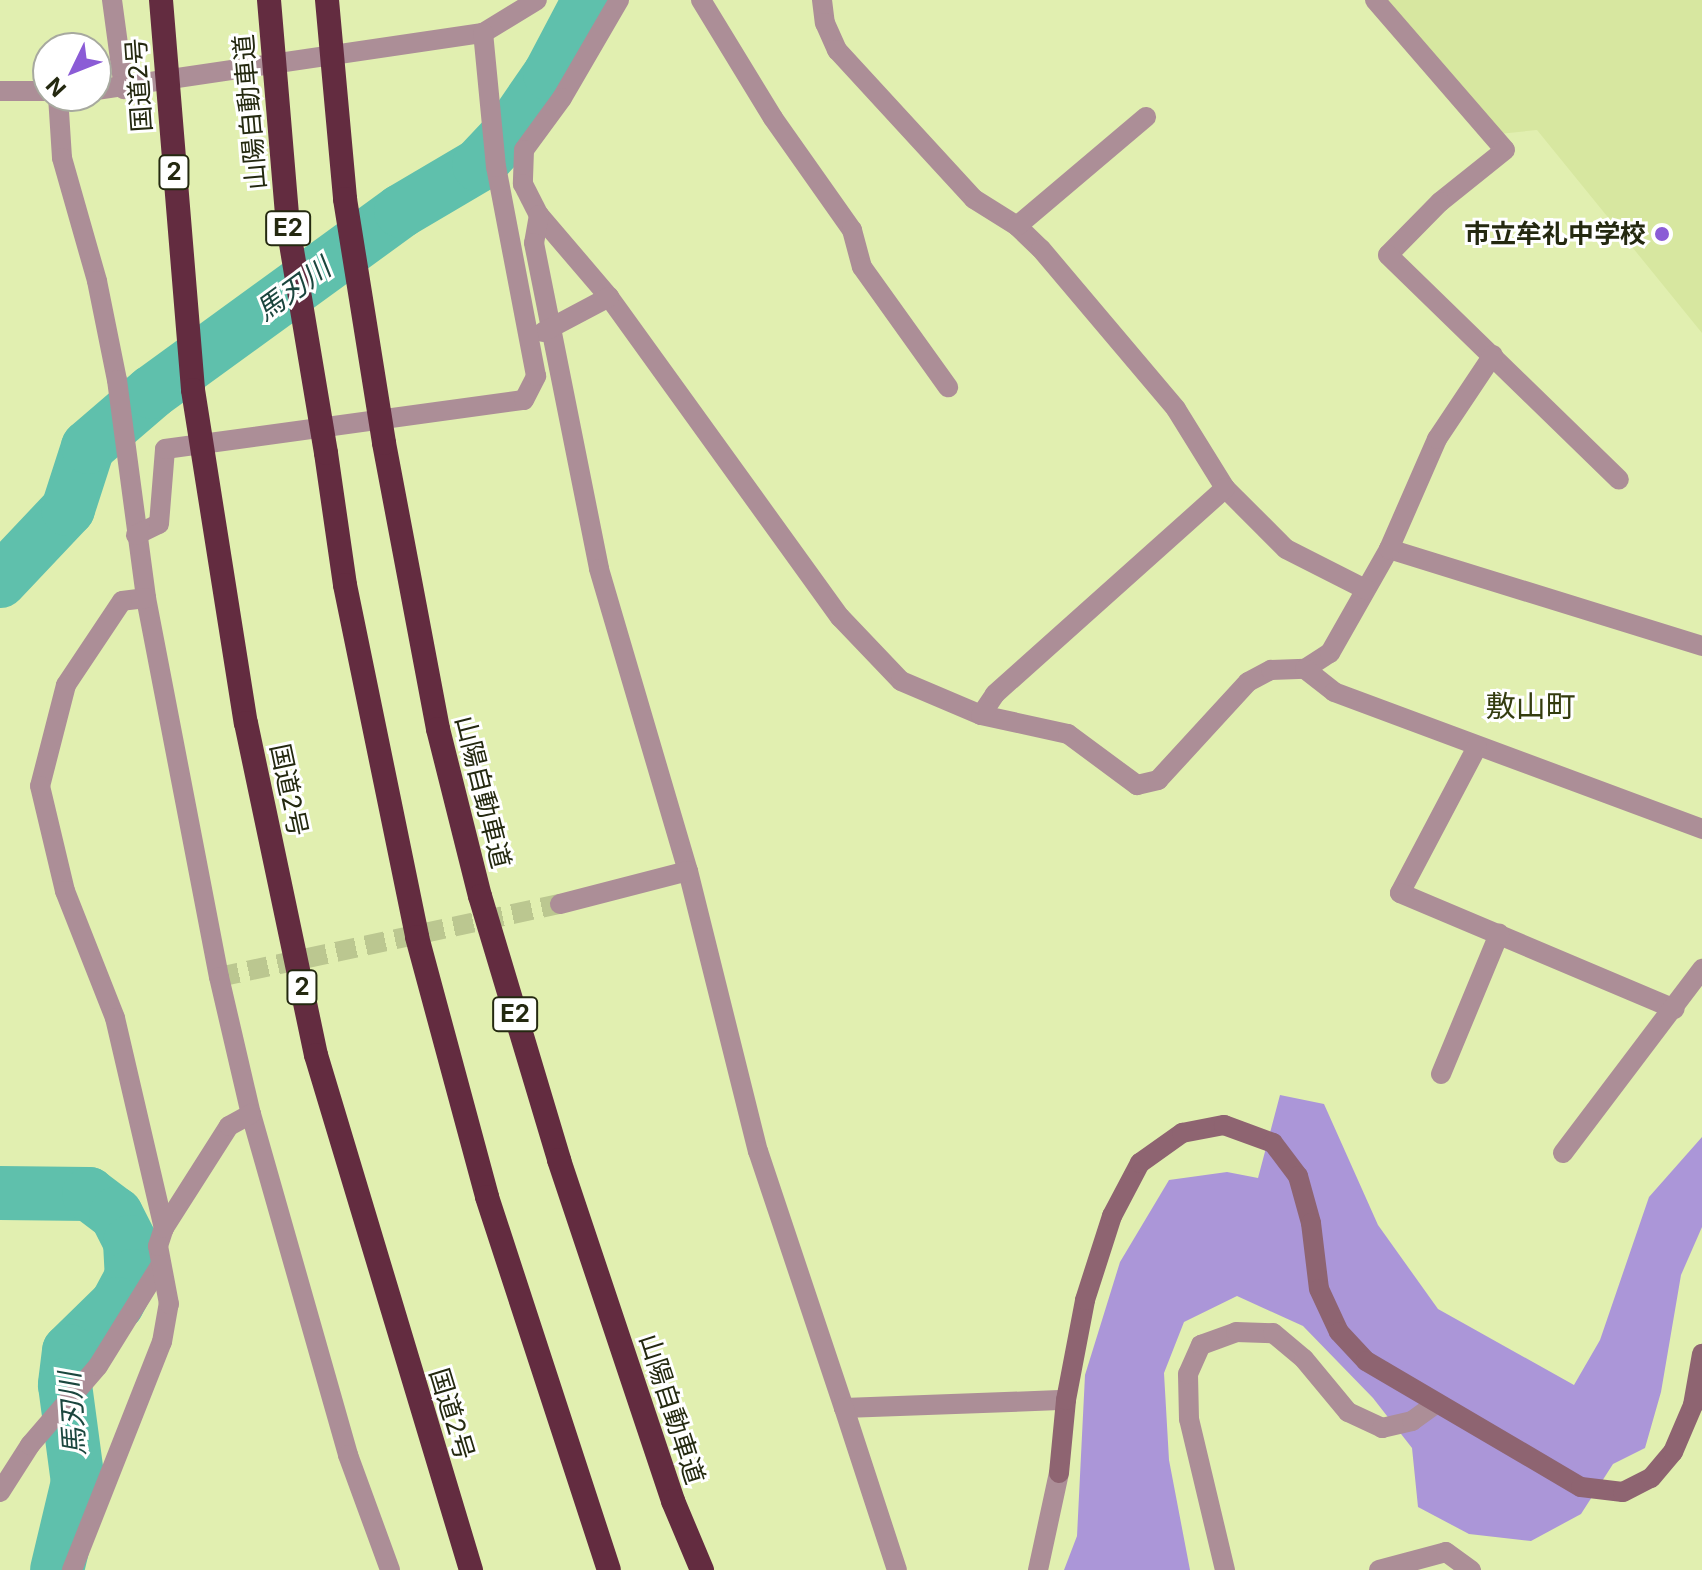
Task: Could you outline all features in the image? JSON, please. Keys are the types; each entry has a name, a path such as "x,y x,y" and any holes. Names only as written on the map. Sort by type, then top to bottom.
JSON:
{"highway":[{"name":"国道2号","path":"161,0 193,390 246,723 316,1055 471,1570"},
{"name":"山陽自動車道","path":"269,0 288,226 345,585 417,937 487,1197 609,1570"},
{"name":"山陽自動車道","path":"327,0 345,199 384,443 438,729 480,896 559,1160 673,1501 702,1570"}],"street":[{"path":"112,0 124,89"},
{"path":"112,89 483,33 537,0"},
{"path":"619,0 562,98 524,150 523,184 539,215 609,297 840,617 901,681 981,715 1068,734 1137,785 1158,780 1248,682 1271,670 1305,669 1330,653 1389,549 1437,439 1493,355"},
{"path":"701,0 852,230 862,267 948,387"},
{"path":"822,0 837,50 974,199 1017,226 1176,409 1225,488 1286,549 1365,589"},
{"path":"1375,0 1505,150 1440,202 1388,255 1619,480"},
{"path":"136,535 159,524 165,449 524,400 536,376 491,135 483,33"},
{"path":"0,91 32,91"},
{"path":"59,112 62,158 97,281 117,380 146,598 251,1114 348,1455 390,1570"},
{"path":"1017,226 1146,117"},
{"path":"539,215 534,243 599,569 688,871 758,1151 897,1570"},
{"path":"527,334 553,331 609,297"},
{"path":"981,715 995,694 1225,488"},
{"path":"1389,549 1702,646"},
{"path":"146,598 122,601 66,685 40,786 65,891 115,1018 164,1228"},
{"path":"1305,669 1334,692 1702,829"},
{"path":"1477,747 1400,893 1674,1009"},
{"path":"560,904 688,871"},
{"path":"1441,1074 1499,934"},
{"path":"1563,1153 1702,969"},
{"path":"72,1570 162,1342 169,1304 158,1246 164,1228 229,1126 251,1114"},
{"path":"1038,1570 1059,1473 1066,1400 1085,1300 1112,1216 1140,1163 1182,1133 1224,1125 1273,1143 1298,1176 1311,1223 1319,1289 1339,1332 1366,1361 1434,1405 1581,1487 1623,1492 1651,1478 1673,1452 1693,1405 1702,1354"},
{"path":"0,1492 30,1445 98,1366 160,1266"},
{"path":"1225,1570 1189,1419 1188,1374 1201,1345 1236,1332 1273,1333 1304,1359 1348,1412 1382,1428 1412,1421 1434,1405"},
{"path":"844,1408 1066,1400"},
{"path":"1379,1570 1446,1552 1471,1570"}],"shaded area":[{"name":"市立牟礼中学校","path":"1387,0 1702,0 1702,333 1537,130 1499,134"},
{"path":"1280,1095 1324,1104 1378,1225 1438,1309 1574,1385 1600,1340 1649,1197 1702,1137 1702,1227 1681,1275 1661,1392 1645,1448 1613,1464 1581,1514 1531,1541 1469,1534 1418,1507 1412,1448 1373,1398 1303,1326 1237,1296 1184,1322 1164,1373 1169,1460 1190,1570 1064,1570 1077,1536 1085,1375 1120,1262 1169,1180 1227,1172 1258,1178"}],"waterway":[{"name":"馬刃川","path":"0,581 68,509 88,447 152,392 401,211 479,165 510,132 550,74 589,0"},
{"name":"馬刃川","path":"0,1193 89,1194 116,1214 130,1242 132,1276 117,1304 69,1351 65,1385 78,1482 57,1570"}],"tunnel":[{"path":"219,977 560,904"}],"place":[{"name":"市立牟礼中学校","path":"1662,234"}],"district":[{"name":"敷山町","path":"1531,706"}]}
